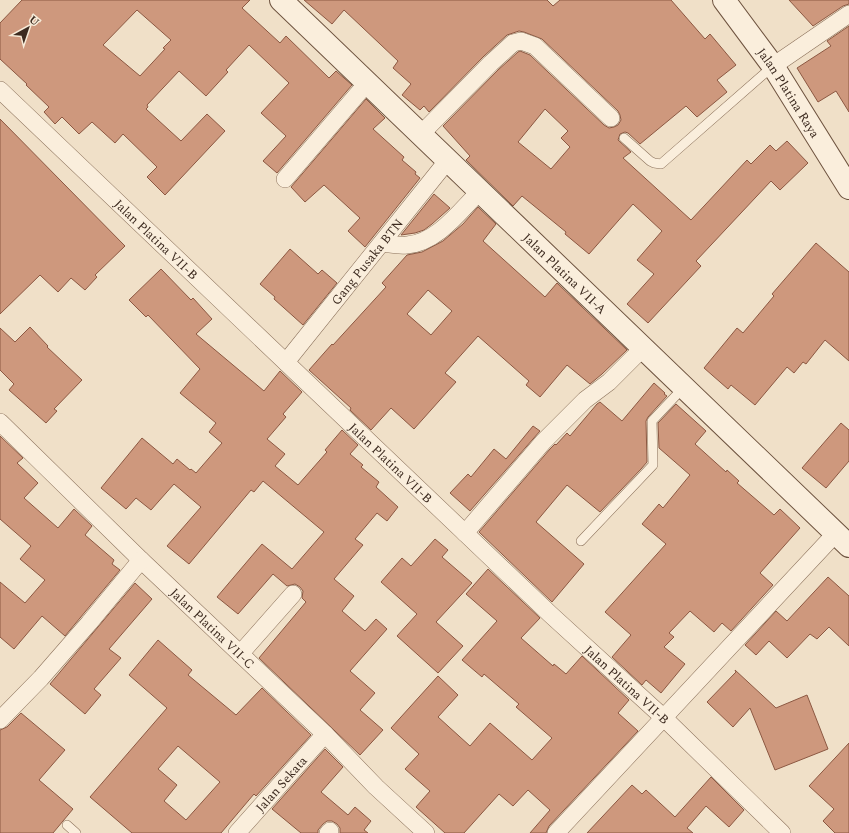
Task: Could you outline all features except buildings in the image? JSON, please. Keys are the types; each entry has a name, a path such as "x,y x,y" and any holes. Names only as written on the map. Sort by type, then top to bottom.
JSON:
{"main road":[{"name":"Jalan Platina VII-A","path":"281,0 842,539"},
{"name":"Jalan Platina Raya","path":"724,0 773,66 849,188"}],"street":[{"path":"773,66 849,14"},
{"path":"421,134 491,63 513,43 521,41 535,46 611,118"},
{"path":"285,179 367,83"},
{"name":"Jalan Platina VII-B","path":"0,90 550,614 664,718 782,833"},
{"name":"Gang Pusaka BTN","path":"286,362 448,160"},
{"path":"382,243 407,245 424,241 448,224 480,191"},
{"path":"465,533 543,442 585,400 609,382 643,348"},
{"name":"Jalan Platina VII-C","path":"0,422 141,560 325,734 376,787 426,833"},
{"path":"556,833 664,718 842,539"},
{"path":"0,720 41,678 141,560"},
{"path":"240,654 293,594"},
{"name":"Jalan Sekata","path":"247,829 325,734"}],"lane":[{"path":"624,138 650,161 661,164 773,66"},
{"path":"581,542 653,465 652,421 684,387"},
{"path":"67,825 76,833"}]}
